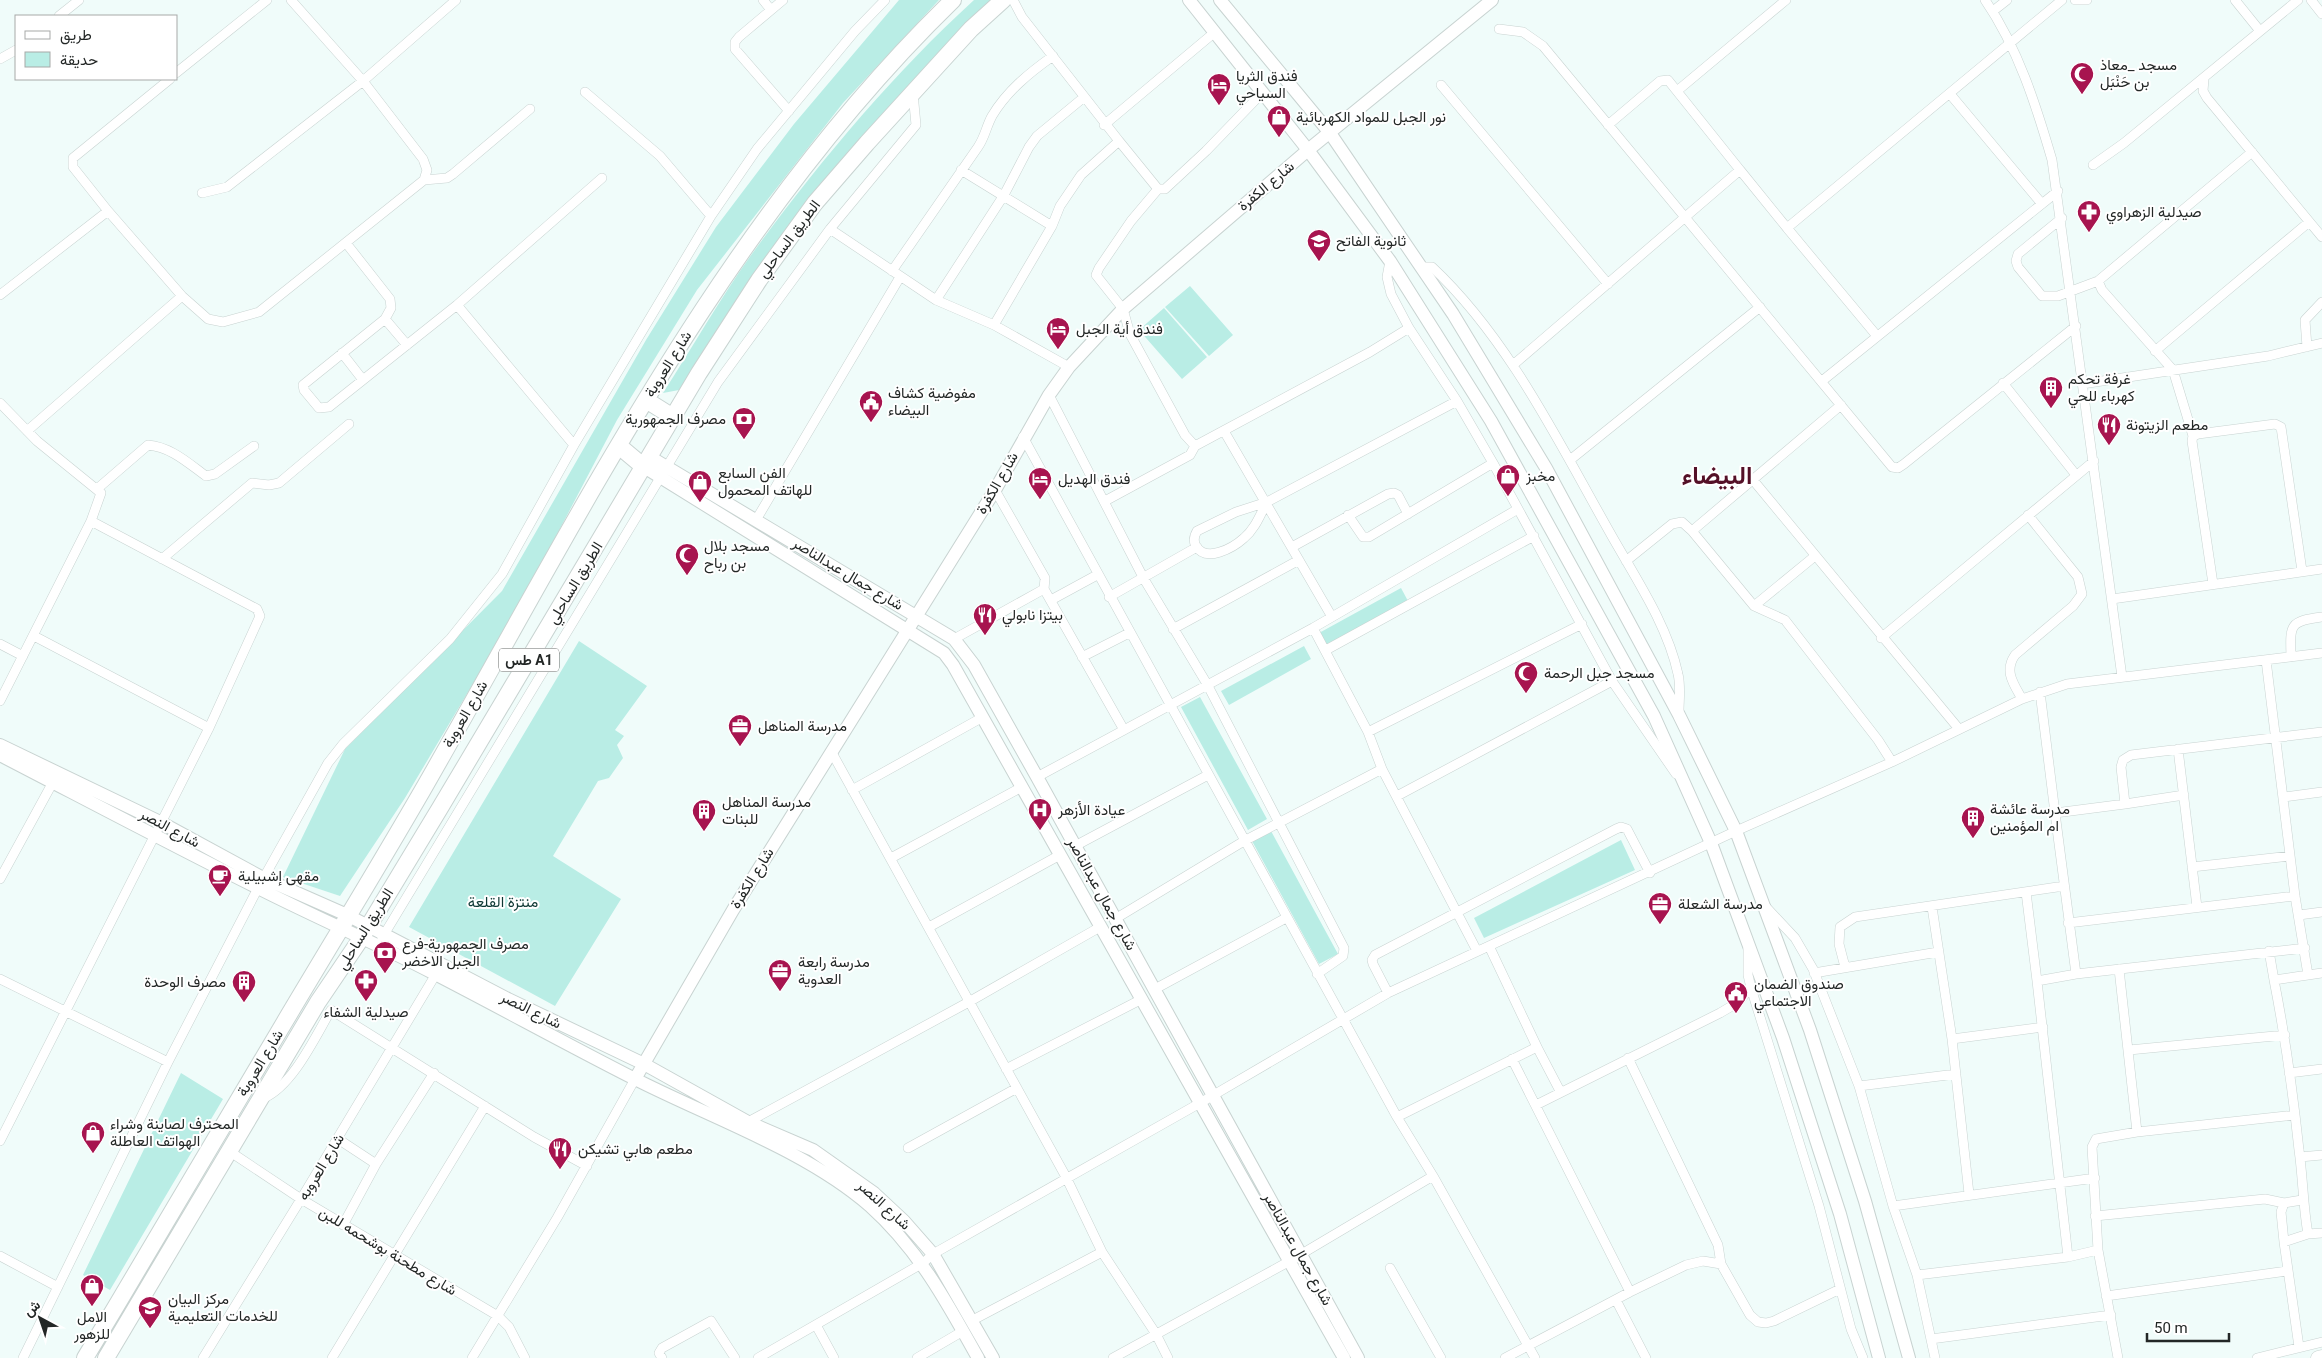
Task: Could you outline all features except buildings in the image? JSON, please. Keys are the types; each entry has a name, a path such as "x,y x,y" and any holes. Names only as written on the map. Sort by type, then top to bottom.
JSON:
{"highway":[{"name":"شارع العروبة","path":"85,1358 424,788 646,400 733,262 789,185 897,58 953,0"},
{"name":"الطريق الساحلي","path":"106,1358 318,1002 365,931 673,417 759,280 815,203 971,29 1003,0"},
{"path":"646,400 673,417"},
{"path":"619,446 647,462"}],"main road":[{"path":"2318,1358 2322,1357"}],"street":[{"path":"60,15 79,0"},
{"path":"178,72 266,0"},
{"path":"291,0 363,81 423,160 427,170 424,180"},
{"path":"202,193 227,186 363,81 456,0"},
{"path":"763,0 771,10"},
{"path":"783,0 735,42 736,49 789,111"},
{"path":"23,1358 168,1062 260,883 332,759 343,744 450,640 502,574 574,445 711,216 757,150 855,31 885,0"},
{"path":"1013,0 1022,17 1083,98 1158,189 1165,189 1206,151 1263,92"},
{"path":"1189,0 1308,150 1390,262 1491,421 1654,716 1711,843 1783,1038 1840,1214 1879,1358"},
{"path":"1220,0 1330,133 1422,268 1497,384 1546,468 1679,715 1736,831 1822,1068 1865,1201 1909,1358"},
{"name":"شارع الكفرة","path":"635,1079 733,910 996,490 1023,437 1069,367 1123,309 1308,150 1492,0"},
{"path":"1677,91 1786,0"},
{"path":"1985,0 2010,44 2040,119 2052,160 2062,218 2082,384 2122,677"},
{"path":"1992,11 2006,0"},
{"path":"1787,228 2062,0"},
{"path":"2075,0 2087,0"},
{"path":"2235,0 2260,31"},
{"path":"2092,165 2124,143 2204,79 2298,0"},
{"path":"2311,0 2322,14"},
{"path":"1499,29 1512,29 1534,37 1760,306 1888,463 1898,468 2076,326"},
{"path":"1104,125 1215,32"},
{"path":"0,59 15,51"},
{"path":"892,271 986,136 986,128 992,116 1014,87 1053,56"},
{"path":"2204,79 2203,91 2207,98 2322,237"},
{"path":"169,80 73,158 72,167 182,296 208,319 223,322 238,320 259,312 424,180 447,178 453,174 530,109"},
{"path":"1608,124 1660,81 1668,80 1877,336"},
{"path":"1441,84 1608,284"},
{"path":"585,92 660,156 711,216"},
{"path":"382,940 659,477 718,382 830,229 916,126 913,92"},
{"path":"1950,94 2042,204"},
{"path":"936,300 1004,196 1029,147 1037,136 1083,98"},
{"path":"994,325 1052,226 1060,206 1080,175 1118,142"},
{"path":"2062,218 2018,254 2016,261 2042,296 2058,296 2098,281 2252,152"},
{"path":"961,170 1052,226"},
{"path":"1512,365 1740,170"},
{"path":"346,243 390,299 392,308 385,319 303,385 304,390 319,408 329,407 457,305 602,178"},
{"path":"1158,189 1131,221 1098,268 1096,275 1123,309 1130,334 1184,435 1195,446"},
{"path":"1822,381 2058,191"},
{"path":"0,295 108,211"},
{"path":"2155,351 2309,222"},
{"path":"830,229 936,300 994,325 1069,367"},
{"path":"1390,262 1387,277 1391,294 1409,328 1457,401 1493,463 1612,681 1690,794"},
{"path":"1422,268 1432,267 1444,278 1512,365 1570,460 1663,628 1679,676 1679,715"},
{"path":"756,520 900,277"},
{"path":"2098,281 2102,290 2173,370 2193,436 2192,441 2213,584"},
{"path":"27,432 182,296"},
{"path":"2307,346 2306,320 2322,302"},
{"path":"457,305 574,445"},
{"path":"1570,460 1760,306"},
{"path":"385,319 407,345"},
{"path":"1105,501 1190,455 1195,446 1370,352 1409,328"},
{"path":"2082,384 2268,356 2322,343"},
{"path":"342,352 363,380"},
{"path":"2003,383 2076,475"},
{"path":"1049,395 1144,578 1207,684 1344,948 1343,956 1317,974"},
{"path":"1267,502 1252,531 1242,540 1214,554 1202,552 1197,547 1194,541 1197,531 1236,512 1267,502 1457,401"},
{"path":"0,403 27,432 97,489 100,498 91,522 0,702"},
{"path":"1692,531 1841,405"},
{"path":"162,559 252,483 268,485 279,483 349,424"},
{"path":"2193,436 2275,424 2281,427 2302,571"},
{"path":"1224,431 1267,502 1332,617"},
{"path":"1023,437 1317,974 1535,1358"},
{"path":"97,489 148,446 160,446 172,451 206,476 215,474 254,446"},
{"path":"1881,638 2094,461"},
{"path":"647,462 659,477 906,632 944,653 983,717 1288,1262 1344,1358"},
{"name":"شارع جمال عبدالناصر","path":"647,462 666,466 954,639 974,665 1037,777 1358,1358"},
{"path":"1348,515 1358,533 1363,537 1369,537 1493,463"},
{"path":"1753,480 1881,638 1959,729"},
{"path":"996,490 1045,578 1044,589 1124,730"},
{"path":"1292,547 1348,515 1394,493 1398,495 1408,514"},
{"path":"1037,777 1313,628 1518,509"},
{"path":"2022,698 2012,681 2009,670 2010,662 2015,655 2073,606 2082,594 2078,577 2028,515"},
{"path":"0,1141 208,728 260,616 256,609 91,522"},
{"path":"1626,561 1672,524 1682,522 1692,531 1754,606 1785,620 1878,740 1892,762"},
{"path":"1326,650 1534,536"},
{"path":"1109,597 1197,547"},
{"path":"1754,606 1815,556"},
{"path":"1173,629 1299,560"},
{"path":"2112,599 2322,568"},
{"path":"1051,600 1097,575"},
{"path":"954,639 1044,589"},
{"path":"2291,657 2290,632 2294,625 2301,620 2322,617"},
{"path":"1368,732 1582,624"},
{"path":"1313,628 1368,732 1382,769 1458,911 1477,952"},
{"path":"1082,657 1129,633"},
{"path":"34,636 208,728"},
{"path":"0,644 23,656"},
{"path":"758,1358 923,1263 933,1254 1213,1096 1388,992 1650,873 1736,831 1892,762 2022,698 2067,684 2322,654"},
{"path":"2266,660 2295,896 2308,975"},
{"path":"1397,796 1612,681"},
{"path":"2040,692 2076,974"},
{"path":"852,790 983,717"},
{"path":"2124,804 2121,767 2123,760 2131,755 2322,732"},
{"name":"شارع النصر","path":"0,745 160,822 260,883"},
{"path":"2178,749 2197,907"},
{"path":"831,751 929,927 967,1003 1017,1088 1066,1178 1102,1252 1156,1334 1168,1358"},
{"name":"شارع النصر","path":"0,755 153,834 344,921 644,1064 748,1122 813,1150 874,1193 904,1221 933,1254 992,1358"},
{"path":"1115,919 1244,842 1382,769"},
{"path":"1075,846 1208,775"},
{"path":"0,879 53,782"},
{"path":"890,858 1022,787"},
{"path":"2284,797 2322,792"},
{"path":"2055,813 2184,795"},
{"path":"1388,992 1372,960 1375,955 1621,827 1627,829 1631,834 1650,873"},
{"path":"929,927 1060,855"},
{"path":"2192,867 2290,856"},
{"path":"1845,966 1839,936 1840,926 1846,921 1855,918 2064,886"},
{"path":"2026,892 2068,1257"},
{"path":"2068,923 2295,896"},
{"path":"1761,902 1795,938 1814,973 1859,1086 1893,1206 1918,1275 1935,1358"},
{"path":"1932,907 1952,1039 1969,1194"},
{"path":"2299,915 2322,912"},
{"path":"1154,990 1286,918"},
{"path":"748,1122 967,1003 1100,927"},
{"name":"شارع النصر","path":"382,940 436,974 635,1079 806,1162 839,1182 869,1205 899,1234 923,1263 978,1358"},
{"path":"1748,941 1748,975 1751,988 1819,1206 1856,1345 1864,1358"},
{"path":"1489,946 1560,1091"},
{"path":"2037,981 2076,974 2305,948"},
{"path":"2269,951 2285,1035 2296,1115 2302,1200 2308,1234"},
{"path":"1814,973 1845,966 1938,952"},
{"path":"2119,969 2137,1132"},
{"path":"2274,980 2322,973"},
{"name":"شارع العروبه","path":"203,1358 302,1199 436,974"},
{"path":"0,978 66,1013 168,1062"},
{"path":"1536,1105 1560,1091 1720,1013 1736,1003 1751,988"},
{"path":"1006,1069 1142,999"},
{"path":"260,1099 281,1087 298,1065 331,1010 393,1047 534,1138 587,1166"},
{"path":"1952,1039 2043,1027"},
{"path":"2129,1050 2285,1035"},
{"path":"1397,1117 1537,1047"},
{"path":"1628,1058 1718,1245 1721,1264 1750,1315 1758,1322 1766,1323 1783,1318 1840,1289"},
{"path":"1512,1059 1630,1292"},
{"path":"2290,1073 2322,1069"},
{"path":"343,1225 376,1164 434,1073"},
{"path":"1859,1086 1956,1074"},
{"path":"472,1358 587,1166 635,1079"},
{"path":"908,1148 1017,1088"},
{"path":"332,1358 485,1106"},
{"path":"2118,1358 2098,1250 2092,1147 2096,1140 2137,1132 2296,1115"},
{"path":"338,1139 376,1164"},
{"name":"شارع مطحنة بوشحمه للبن","path":"230,1151 343,1225 498,1316"},
{"path":"2300,1157 2322,1155"},
{"path":"1113,1358 1288,1262 1433,1176"},
{"path":"1893,1206 2095,1178"},
{"path":"2095,1216 2265,1199 2284,1203 2302,1200"},
{"path":"2284,1203 2281,1212 2287,1272 2298,1347"},
{"path":"2284,1242 2308,1234 2322,1233"},
{"path":"1918,1275 2068,1257 2098,1250"},
{"path":"971,1321 1102,1252"},
{"path":"0,1256 58,1287"},
{"path":"1504,1358 1686,1265 1703,1261 1721,1264"},
{"path":"1390,1268 1441,1358"},
{"path":"2106,1296 2287,1272"},
{"path":"1616,1300 1646,1358"},
{"path":"1931,1339 2111,1315"},
{"path":"498,1316 510,1327 524,1358"},
{"path":"662,1358 659,1353 662,1348 711,1321 735,1358"},
{"path":"816,1325 834,1358"},
{"path":"917,1358 963,1331"},
{"path":"2257,1358 2322,1342"}],"green space":[{"path":"899,0 939,0 843,103 697,290 617,420 521,603 405,798 340,896 283,877 345,749 502,591 646,340 716,227 794,124"},
{"path":"974,0 998,0 881,119 770,250 679,390 663,393 744,265 807,182 887,87"},
{"path":"1190,286 1233,335 1209,356 1165,307"},
{"path":"1164,308 1207,357 1182,379 1139,330"},
{"path":"1401,588 1408,601 1326,647 1319,633"},
{"name":"منتزة القلعة","path":"579,641 647,686 615,730 624,736 617,745 623,758 609,778 598,781 553,856 621,899 555,1006 409,927"},
{"path":"1304,646 1311,659 1229,705 1221,691"},
{"path":"1200,697 1267,819 1248,830 1181,707"},
{"path":"1271,831 1338,954 1319,964 1252,841"},
{"path":"1621,840 1635,870 1484,938 1474,918"},
{"path":"181,1073 223,1099 110,1290 83,1275"}],"place":[{"name":"مسجد _معاذ بن حَنْبَل","path":"2082,95"},
{"name":"فندق الثريا السياحي","path":"1219,106"},
{"name":"نور الجبل للمواد الكهربائية","path":"1279,138"},
{"name":"صيدلية الزهراوي","path":"2089,233"},
{"name":"ثانوية الفاتح","path":"1319,262"},
{"name":"فندق أية الجبل","path":"1058,350"},
{"name":"غرفة تحكم كهرباء للحي","path":"2051,409"},
{"name":"مفوضية كشاف البيضاء","path":"871,423"},
{"name":"مصرف الجمهورية","path":"744,440"},
{"name":"مطعم الزيتونة","path":"2109,446"},
{"name":"مخبز","path":"1508,497"},
{"name":"فندق الهديل","path":"1040,500"},
{"name":"الفن السابع للهاتف المحمول","path":"700,503"},
{"name":"مسجد بلال بن رباح","path":"687,576"},
{"name":"بيتزا نابولي","path":"985,636"},
{"name":"مسجد جبل الرحمة","path":"1526,694"},
{"name":"مدرسة المناهل","path":"740,747"},
{"name":"عيادة الأزهر","path":"1040,831"},
{"name":"مدرسة المناهل للبنات","path":"704,832"},
{"name":"مدرسة عائشة ام المؤمنين","path":"1973,839"},
{"name":"مقهى إشبيلية","path":"220,897"},
{"name":"مدرسة الشعلة","path":"1660,925"},
{"name":"مصرف الجمهورية-فرع الجبل الاخضر","path":"385,974"},
{"name":"مدرسة رابعة العدوية","path":"780,992"},
{"name":"صيدلية الشفاء","path":"366,1002"},
{"name":"مصرف الوحدة","path":"244,1003"},
{"name":"صندوق الضمان الاجتماعي","path":"1736,1014"},
{"name":"المحترف لصاينة وشراء الهواتف العاطلة","path":"93,1154"},
{"name":"مطعم هابي تشيكن","path":"560,1170"},
{"name":"الامل للزهور","path":"92,1307"},
{"name":"مركز البيان للخدمات التعليمية","path":"150,1329"}],"district":[{"name":"البيضاء","path":"1717,475"}]}
